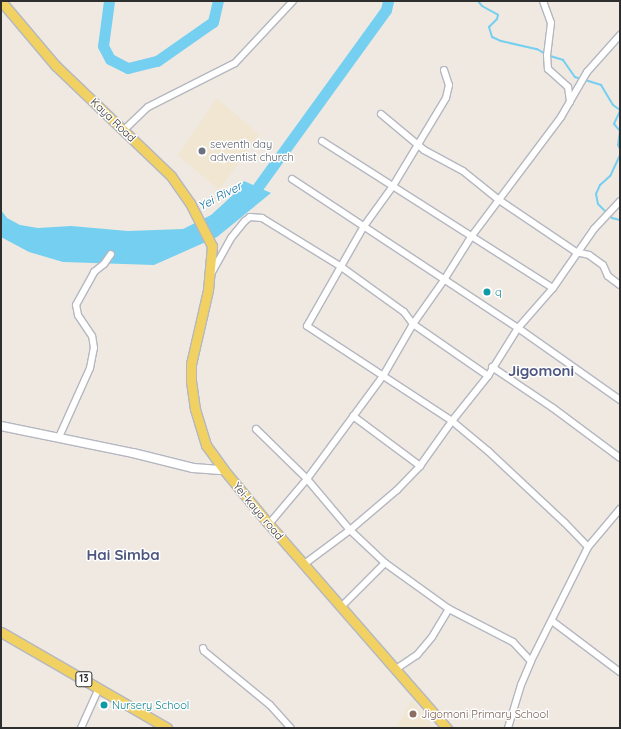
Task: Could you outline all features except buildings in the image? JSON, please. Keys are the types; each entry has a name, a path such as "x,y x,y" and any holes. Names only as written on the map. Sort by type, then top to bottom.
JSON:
{"main road":[{"name":"Kaya Road","path":"1,1 55,65 171,176 194,211 212,246"},
{"name":"Yei-kaya road","path":"212,246 211,275 191,364 191,389 201,432 206,444 224,470 303,565 447,728"},
{"name":"13","path":"1,632 167,728"}],"street":[{"path":"124,130 148,107 234,63 293,1"},
{"path":"543,1 551,23 547,49 548,69 568,87 570,102"},
{"path":"270,524 307,479 383,376 413,324 444,280 471,237 562,117 585,76 620,35"},
{"path":"444,70 449,85 448,90 419,145 393,186 364,226 307,326 452,422 488,451 565,523 588,547"},
{"path":"380,114 419,145 464,172 499,200 576,252 589,255 602,265 608,276 620,285"},
{"path":"322,141 553,288"},
{"path":"292,179 518,328 620,400"},
{"path":"303,565 350,530 397,490 420,466 488,376 492,367 518,328 553,288 576,252 620,201"},
{"path":"211,275 231,238 245,221 250,217 262,218 340,266 404,312 413,324 488,376"},
{"path":"59,437 90,368 94,348 92,336 78,315 76,305 94,272 104,264 111,254"},
{"path":"492,367 552,408 620,458"},
{"path":"353,416 420,466"},
{"path":"1,426 59,437 193,468 224,470"},
{"path":"256,429 307,479 350,530 385,563 448,609 513,642 531,661"},
{"path":"508,728 521,685 531,661 588,547 620,508"},
{"path":"341,607 385,563"},
{"path":"396,669 417,654 427,643 448,609"},
{"path":"552,621 620,672"},
{"path":"203,648 270,705 291,728"},
{"path":"82,728 99,688"}],"shaded area":[{"path":"217,98 259,135 219,190 178,155"},
{"name":"Jigomoni Primary School","path":"412,700 433,728 396,728"}],"water":[{"path":"244,181 271,193 217,237 154,265 63,262 29,252 1,237 1,210 7,218 20,225 38,228 71,226 128,231 183,229 211,215 234,194"}],"waterway":[{"name":"Yei River","path":"109,1 103,46 110,59 128,68 157,61 213,22 218,1"},
{"name":"Yei River","path":"247,197 252,195 386,10 388,1"},
{"path":"478,1 482,6 498,15 497,19 489,27 492,37 501,41 537,49 547,55 563,60 575,77 581,79"},
{"path":"585,80 601,85 613,105 620,110"},
{"path":"620,111 614,124 620,131 618,145 620,149"},
{"path":"620,155 610,176 600,185 596,194 598,204 612,218 620,220"}],"place":[{"name":"seventh day adventist church","path":"202,151"},
{"name":"q","path":"487,292"},
{"name":"Nursery School","path":"104,705"},
{"name":"Jigomoni Primary School","path":"413,714"}],"district":[{"name":"Jigomoni","path":"541,371"},
{"name":"Hai Simba","path":"123,555"}]}
